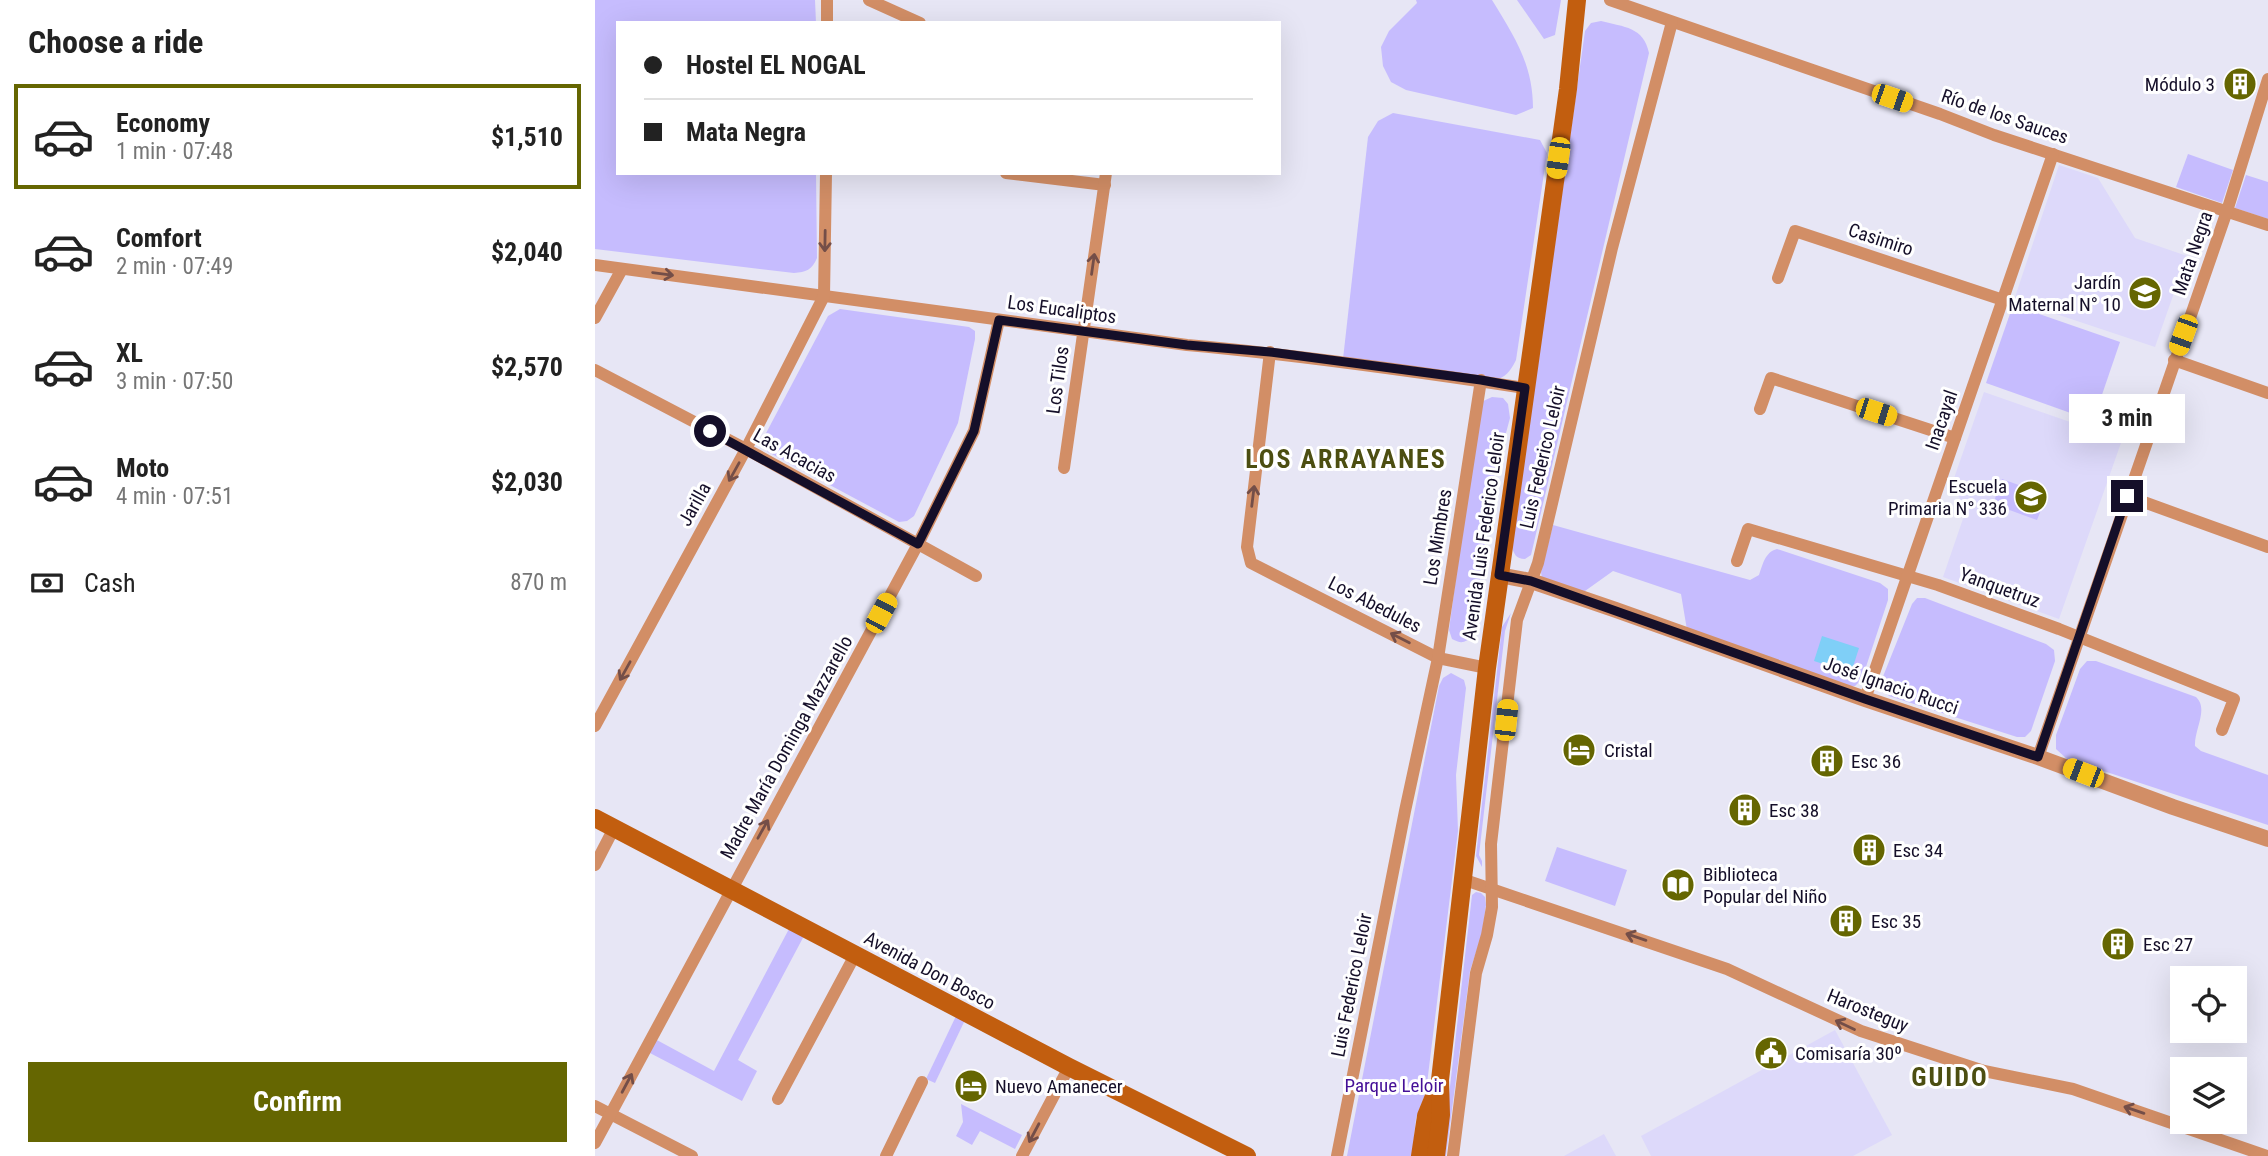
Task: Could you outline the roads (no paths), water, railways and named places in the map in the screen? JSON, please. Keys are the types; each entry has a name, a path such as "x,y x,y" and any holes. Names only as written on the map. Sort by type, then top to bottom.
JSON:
{"main road":[{"name":"Avenida Luis Federico Leloir","path":"1436,1156 1441,1115 1440,1080 1487,668 1568,89 1577,0"},
{"name":"Avenida Don Bosco","path":"595,818 1247,1156"},
{"name":"Avenida Luis Federico Leloir","path":"1420,1156 1426,1116 1440,1080"}],"street":[{"path":"827,0 827,21"},
{"path":"869,0 916,21"},
{"name":"Río de los Sauces","path":"1610,0 2053,154 2268,225"},
{"name":"Luis Federico Leloir","path":"1453,1156 1476,973 1492,907 1491,844 1517,620 1538,563 1612,248 1672,22"},
{"name":"Mata Negra","path":"2038,757 2227,211 2268,79"},
{"name":"Inacayal","path":"1865,699 2053,154"},
{"name":"Jarilla","path":"595,726 746,449 824,296 826,175"},
{"path":"1039,175 1105,179"},
{"name":"Los Tilos","path":"1064,468 1105,179"},
{"name":"Casimiro","path":"1778,278 1795,231 2003,300"},
{"name":"Los Eucaliptos","path":"595,265 1187,345 1270,352 1525,388"},
{"path":"595,318 622,269"},
{"name":"Madre María Dominga Mazzarello","path":"595,1143 918,544 974,431 999,320"},
{"name":"Los Abedules","path":"1270,352 1247,547 1251,563 1438,658 1487,668"},
{"path":"2174,360 2268,393"},
{"name":"Las Acacias","path":"595,370 746,449 976,576"},
{"path":"1760,409 1771,377 1955,438"},
{"name":"Los Mimbres","path":"1438,658 1481,380"},
{"path":"2127,496 2268,547"},
{"name":"Yanquetruz","path":"1737,561 1748,529 1909,576 2080,638 2234,699 2222,730"},
{"name":"José Ignacio Rucci","path":"1499,575 1531,581 2268,839"},
{"name":"Luis Federico Leloir","path":"1337,1156 1438,658"},
{"path":"595,865 614,828"},
{"name":"Harosteguy","path":"1462,879 1727,969 1861,1031 1985,1071 2073,1089 2267,1156"},
{"path":"778,1099 856,955"},
{"path":"1021,1156 1069,1066"},
{"path":"886,1156 922,1082"},
{"path":"595,1107 692,1156"}],"water":[{"path":"1822,636 1859,648 1851,673 1814,661"}],"place":[{"name":"Módulo 3","path":"2240,84"},
{"name":"Jardín Maternal N° 10","path":"2145,293"},
{"name":"Escuela Primaria N° 336","path":"2031,497"},
{"name":"Cristal","path":"1579,750"},
{"name":"Esc 36","path":"1827,761"},
{"name":"Esc 38","path":"1745,810"},
{"name":"Esc 34","path":"1869,850"},
{"name":"Biblioteca Popular del Niño","path":"1678,885"},
{"name":"Esc 35","path":"1846,921"},
{"name":"Esc 27","path":"2118,944"},
{"name":"Comisaría 30º","path":"1771,1053"},
{"name":"Nuevo Amanecer","path":"971,1086"}],"district":[{"name":"LOS ARRAYANES","path":"1346,459"},
{"name":"GUIDO","path":"1950,1077"}],"park label":[{"name":"Parque Leloir","path":"1394,1085"}]}
